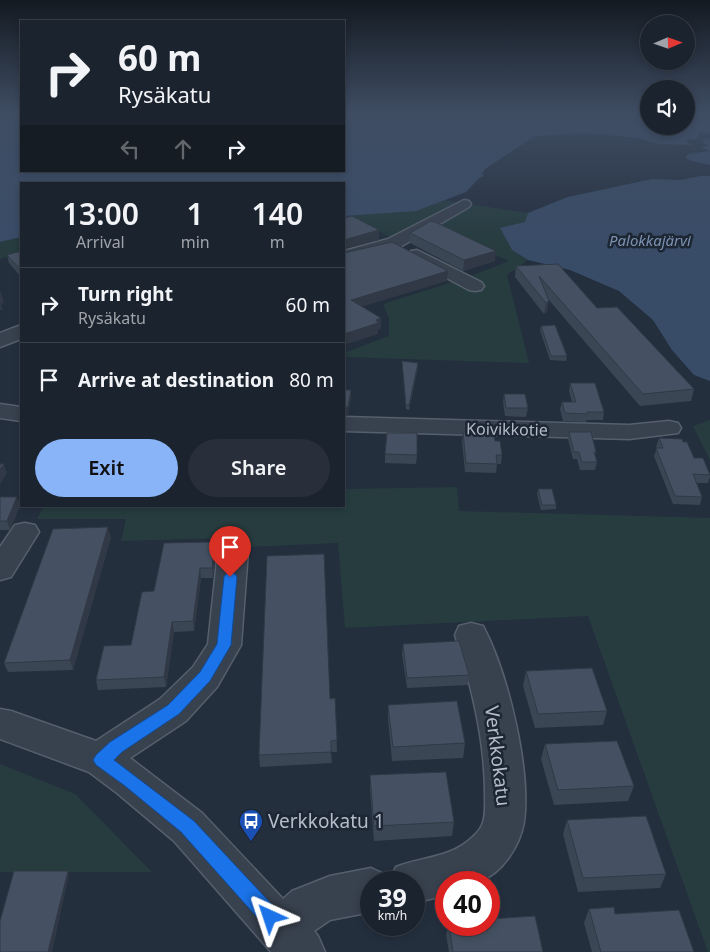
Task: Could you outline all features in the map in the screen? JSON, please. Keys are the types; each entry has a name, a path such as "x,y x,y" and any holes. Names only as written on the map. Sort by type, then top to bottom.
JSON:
{"street":[{"path":"345,256 394,243 464,204"},
{"path":"394,243 475,286"},
{"path":"0,341 20,332"},
{"path":"0,411 20,414"},
{"name":"Koivikkotie","path":"345,424 630,432 669,428"},
{"path":"0,570 25,532"},
{"path":"102,760 116,747 173,710 205,677 224,645 233,551"},
{"name":"Verkkokatu","path":"425,880 451,875 479,858 498,839 506,818 506,788 495,721 484,670 471,635"},
{"path":"0,724 12,726 102,760 131,781 188,826 291,940 308,907 330,898 360,892"}],"green space":[{"path":"489,167 482,174 484,176 479,178 466,192 443,200 528,213 568,197 653,179 681,180 710,176 505,236 512,250 528,260 507,275 529,363 345,357 345,353 389,336 389,319 383,304 468,277 509,261 425,223 392,239 358,219 345,222 345,189"},
{"path":"20,237 20,252 0,259 0,242"},
{"path":"710,420 710,460 693,426"},
{"path":"457,487 459,511 710,518 710,952 708,952 588,616 345,628 338,543 228,548 228,538 121,541 126,519 37,519 43,507 345,507 345,489"},
{"path":"0,764 75,794 152,872 0,872"}],"water":[{"path":"0,156 20,156 20,172 345,172 345,156 504,156 485,169 482,174 484,176 479,178 466,192 416,211 345,216 345,182 20,182 20,237 0,242"},
{"path":"710,156 710,165 691,161 685,157"},
{"name":"Palokkajärvi","path":"710,176 710,381 694,375 672,350 653,320 619,291 570,270 528,260 512,250 500,228 525,222 528,213 568,197 652,179 681,180"}],"building":[{"path":"352,216 379,230 345,240 345,218"},
{"path":"431,221 496,251 464,260 410,233"},
{"path":"392,242 448,271 351,300 381,318 376,320 378,323 345,334 345,253"},
{"path":"20,251 20,269 7,255"},
{"path":"558,264 597,308 617,307 694,389 643,394 539,276 549,301 546,303 516,266"},
{"path":"555,325 567,356 551,356 541,326"},
{"path":"402,361 418,363 409,405 406,405"},
{"path":"570,383 595,383 604,412 587,412 587,414 565,413 562,402 576,402"},
{"path":"345,390 351,390 348,407 345,408"},
{"path":"504,394 525,394 528,408 506,408"},
{"path":"463,432 494,433 495,441 500,441 502,455 496,455 497,464 466,463"},
{"path":"569,432 591,432 597,462 582,462 579,452 574,452"},
{"path":"387,433 417,433 417,455 385,454"},
{"path":"659,438 682,439 683,442 687,442 694,458 703,458 710,475 693,474 702,497 675,496 656,448 663,448"},
{"path":"538,489 552,489 556,505 542,505"},
{"path":"0,497 17,497 7,521 0,521"},
{"path":"108,527 70,660 4,663 53,529"},
{"path":"215,542 212,568 200,568 193,621 172,622 164,677 96,680 104,646 131,645 142,592 154,591 164,543"},
{"path":"324,554 330,699 335,698 337,740 331,741 331,752 259,755 267,556"},
{"path":"459,641 469,675 407,678 403,644"},
{"path":"592,668 607,711 538,714 526,671"},
{"path":"457,701 465,743 393,747 388,705"},
{"path":"617,741 634,786 558,790 545,744"},
{"path":"446,772 454,822 374,826 370,775"},
{"path":"646,816 666,874 583,878 567,820"},
{"path":"14,871 68,871 48,952 0,952 0,921"},
{"path":"614,907 615,914 679,910 694,952 601,952 589,909"},
{"path":"535,916 543,952 453,952 451,936 500,936 500,918"}],"place":[{"name":"Verkkokatu 1","path":"251,842"}],"route":[{"path":"230,577 224,645 205,677 173,710 116,747 102,760 188,826 270,917"}]}
